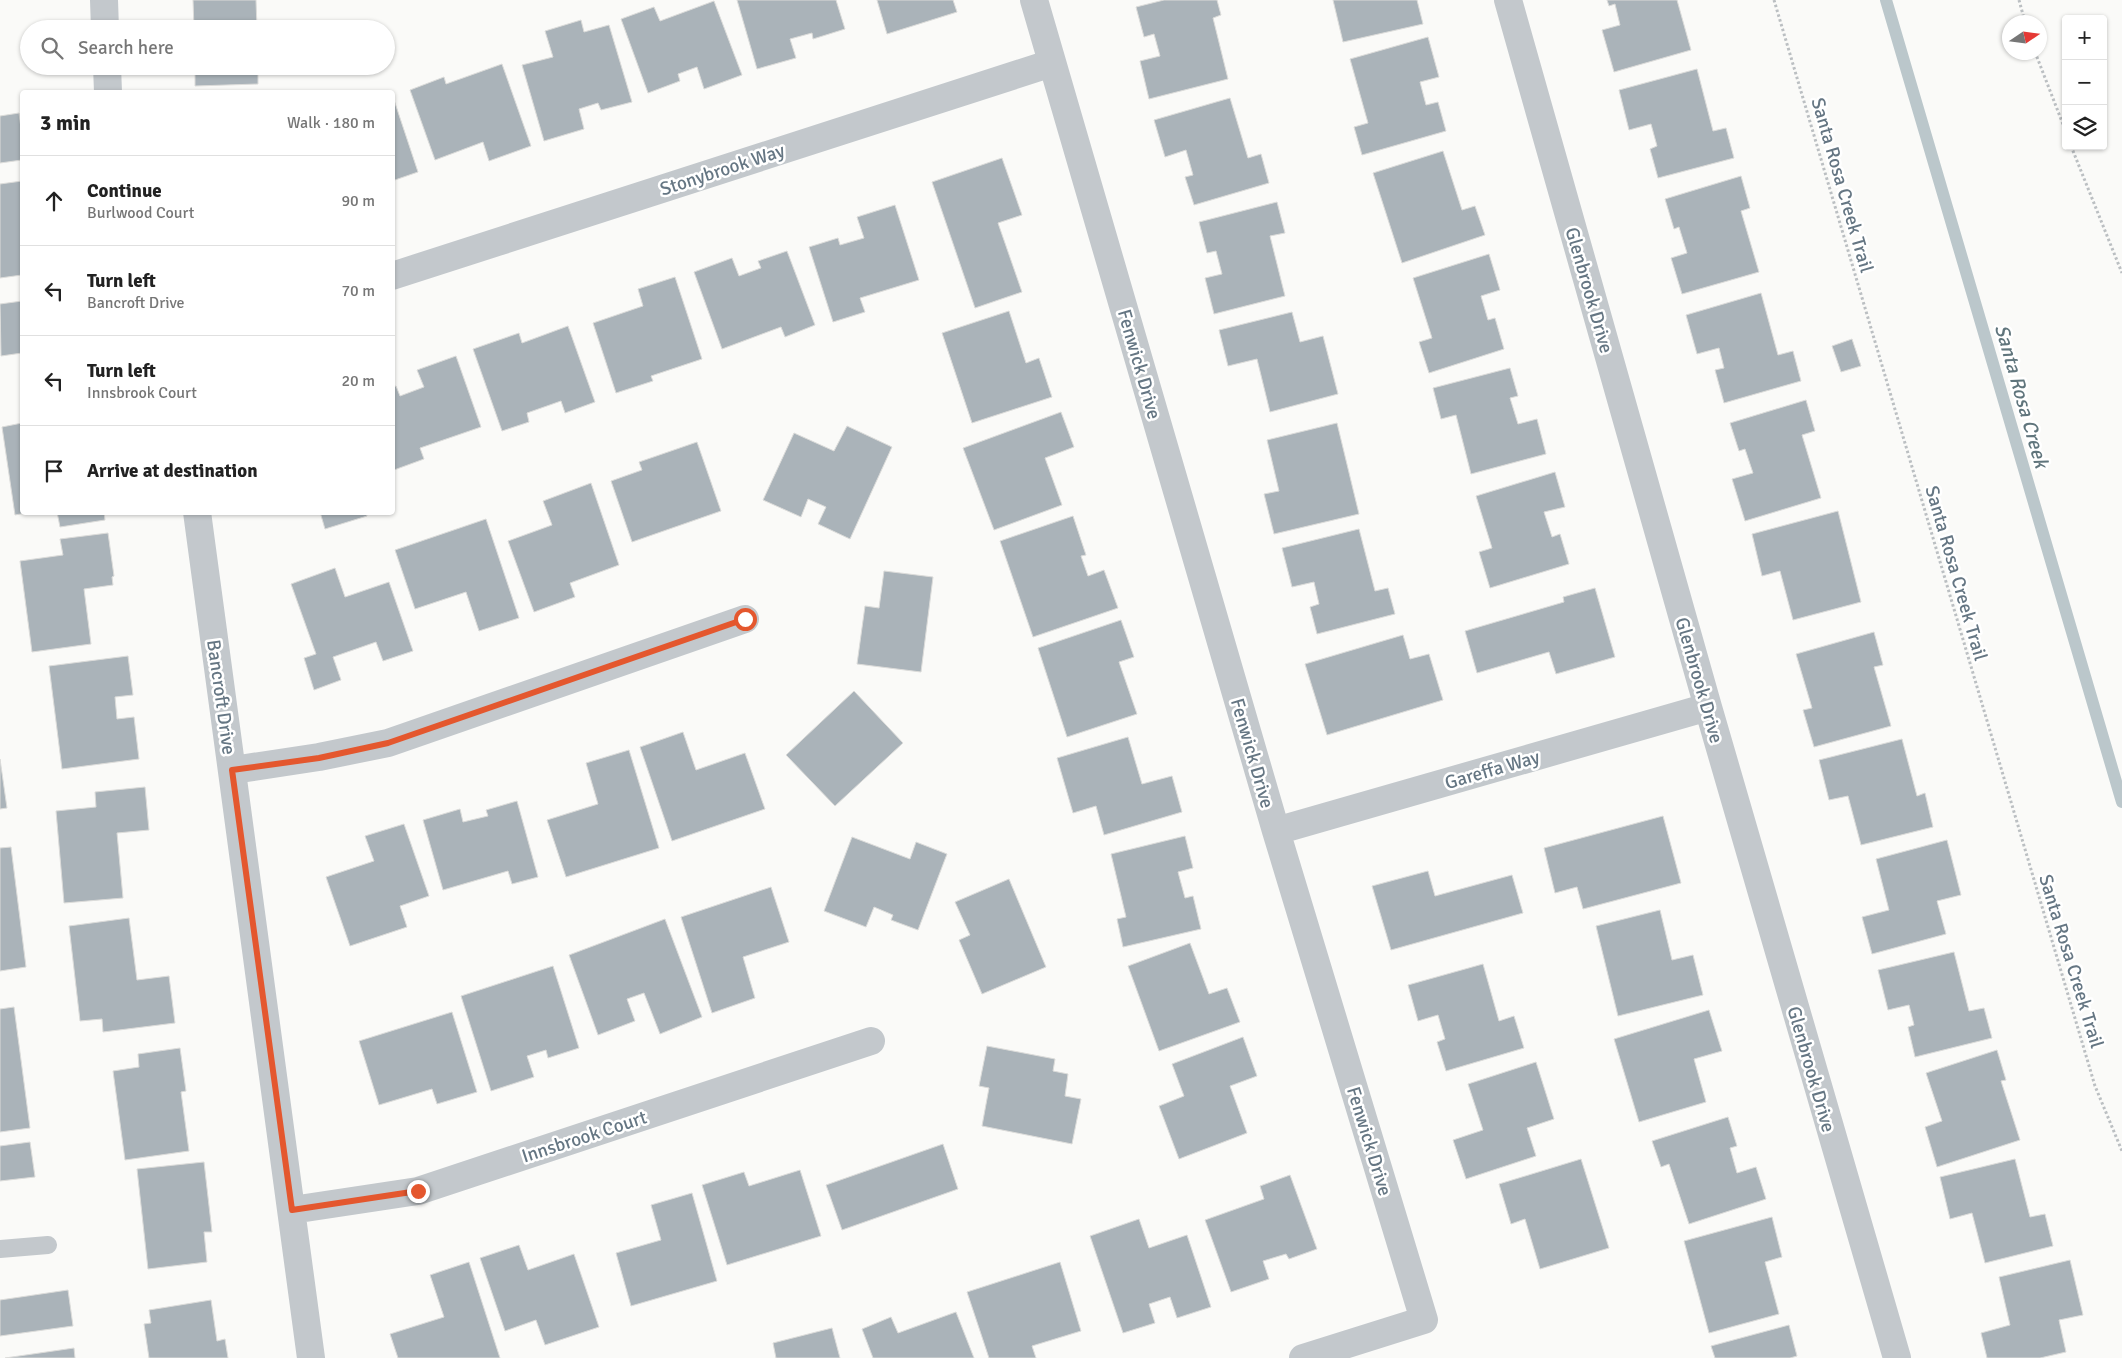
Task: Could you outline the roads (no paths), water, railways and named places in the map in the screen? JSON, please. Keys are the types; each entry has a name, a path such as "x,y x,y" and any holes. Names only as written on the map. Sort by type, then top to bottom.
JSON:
{"street":[{"path":"104,0 105,20"},
{"name":"Fenwick Drive","path":"1034,0 1276,831 1424,1320 1303,1358"},
{"name":"Glenbrook Drive","path":"1508,0 1708,707 1897,1358"},
{"name":"Stonybrook Way","path":"395,275 1052,63"},
{"path":"107,75 108,90"},
{"name":"Bancroft Drive","path":"196,515 311,1358"},
{"path":"232,770 319,758 388,743 745,619"},
{"name":"Gareffa Way","path":"1276,831 1708,707"},
{"name":"Innsbrook Court","path":"292,1210 418,1191 871,1041"}],"lane":[{"path":"0,1249 48,1245"}],"waterway":[{"name":"Santa Rosa Creek","path":"1886,0 2122,802"}]}
